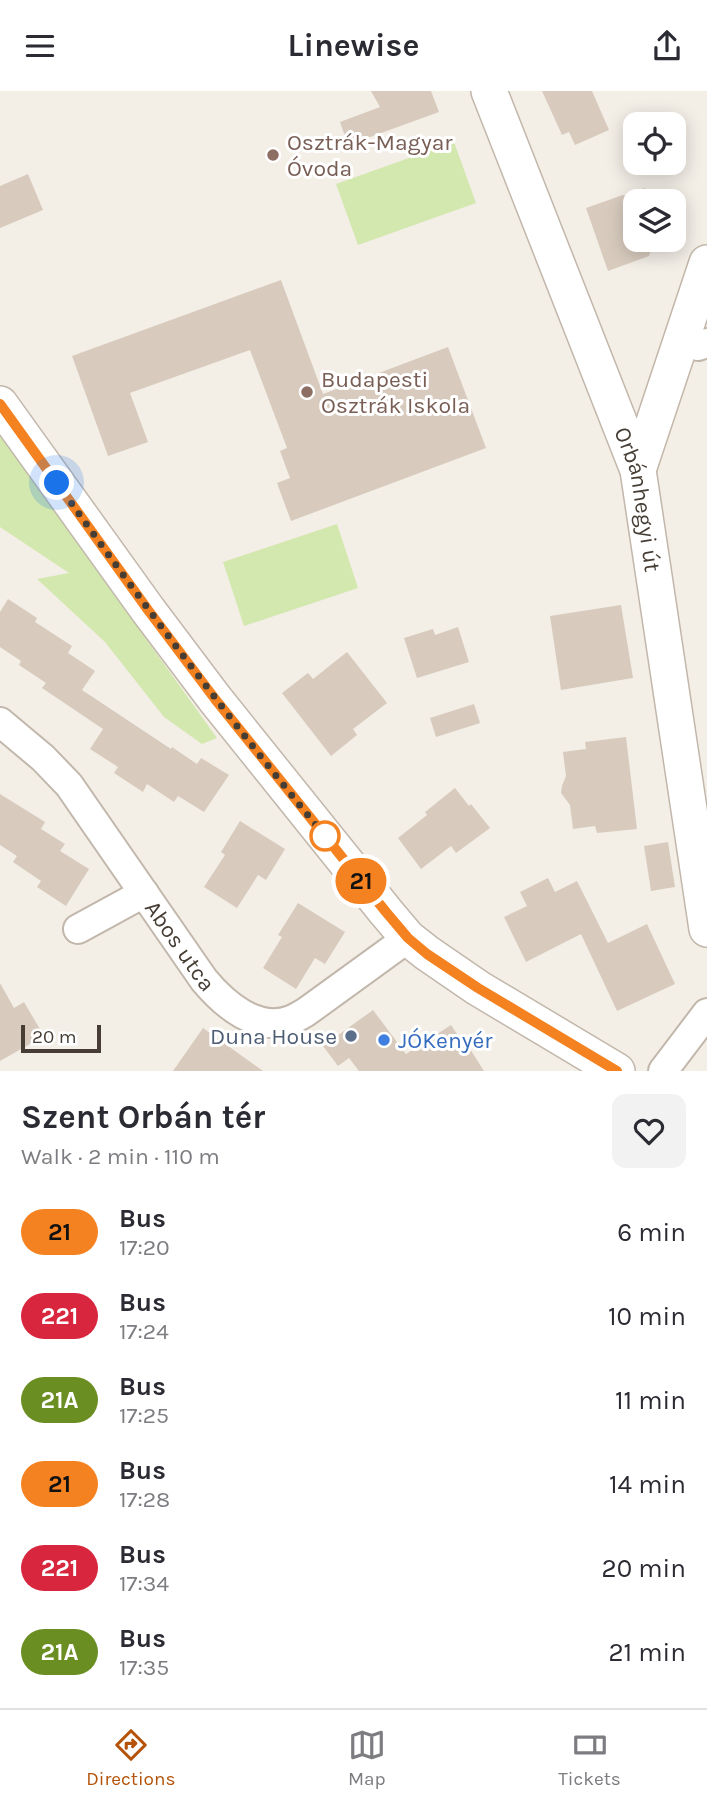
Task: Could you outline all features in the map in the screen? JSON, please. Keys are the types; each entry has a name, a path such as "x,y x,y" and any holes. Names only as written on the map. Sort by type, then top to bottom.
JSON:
{"street":[{"name":"Orbánhegyi út","path":"489,91 638,470 707,929"},
{"path":"638,470 694,342 707,263"},
{"path":"0,404 215,699 408,938 478,988 617,1071"},
{"name":"Abos utca","path":"0,722 43,758 69,785 204,980 218,997 235,1010 269,1023 289,1021 306,1012 408,938"},
{"path":"78,929 144,893"},
{"path":"663,1071 707,1013"}],"green space":[{"path":"454,142 476,203 358,245 336,184"},
{"path":"0,435 217,738 202,744 164,717 105,642 37,579 69,573 0,527"},
{"path":"337,524 358,588 244,626 223,562"}],"building":[{"path":"371,91 431,91 439,112 348,145 340,122 380,107"},
{"path":"542,91 592,91 609,130 575,145 569,132 562,135"},
{"path":"28,174 43,210 0,228 0,186"},
{"path":"623,195 623,252 650,252 649,256 608,271 586,208"},
{"path":"281,280 323,394 448,347 486,448 291,521 277,483 290,478 280,451 287,448 250,350 130,393 148,442 108,456 72,356"},
{"path":"8,599 37,618 35,622 72,646 68,653 95,671 82,690 171,749 172,747 197,764 201,758 229,775 204,812 178,796 174,802 147,784 143,792 114,773 118,767 90,749 103,729 42,688 46,683 19,665 21,661 0,647 0,612"},
{"path":"621,605 633,678 561,690 550,616"},
{"path":"458,627 469,662 417,678 404,638 433,629 435,635"},
{"path":"347,652 387,703 353,729 357,735 331,756 282,693 308,673 313,679"},
{"path":"474,704 480,723 436,737 430,718"},
{"path":"626,737 637,829 597,833 595,826 573,829 570,805 561,793 566,776 563,752 586,749 585,742"},
{"path":"455,788 490,828 456,853 451,846 421,869 398,838"},
{"path":"0,794 45,822 41,829 65,844 60,851 89,869 66,906 37,887 41,881 13,862 17,856 0,845"},
{"path":"240,821 285,849 266,880 258,875 237,908 204,887 225,855 221,852"},
{"path":"668,842 675,887 651,891 644,846"},
{"path":"548,878 555,892 577,881 608,943 647,924 675,984 617,1011 581,934 526,962 504,917 527,906 520,892"},
{"path":"298,903 345,932 325,964 315,958 296,989 263,968 282,937 278,935"},
{"path":"0,983 14,1008 24,1002 44,1036 0,1061"},
{"path":"373,1010 406,1054 451,1025 461,1040 463,1038 484,1071 359,1071 349,1058 338,1066 323,1046"},
{"path":"203,1028 263,1071 173,1071"}],"bus line":[{"name":"21","path":"0,404 215,699 408,938 478,988 617,1071"}],"place":[{"name":"Osztrák-Magyar Óvoda","path":"273,155"},
{"name":"Budapesti Osztrák Iskola","path":"307,392"},
{"name":"Duna House","path":"351,1036"},
{"name":"JÓKenyér","path":"384,1040"}],"route":[{"path":"57,483 215,699 325,836"}]}
